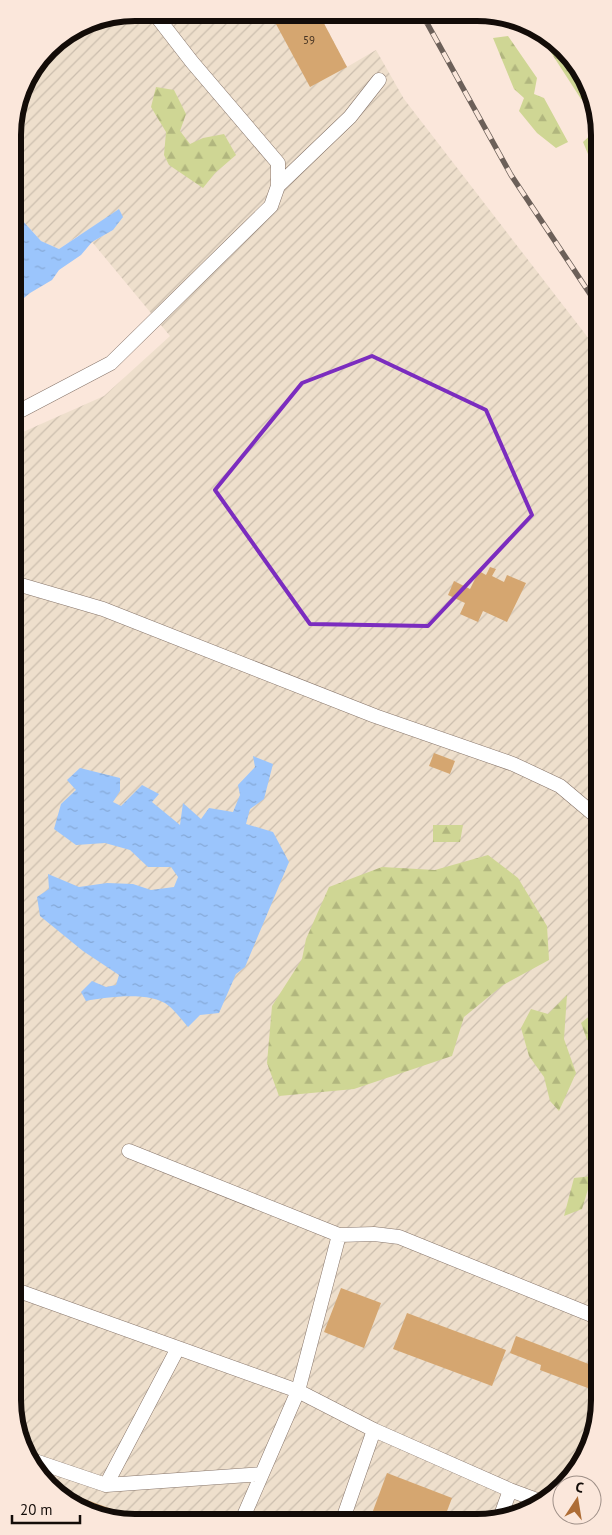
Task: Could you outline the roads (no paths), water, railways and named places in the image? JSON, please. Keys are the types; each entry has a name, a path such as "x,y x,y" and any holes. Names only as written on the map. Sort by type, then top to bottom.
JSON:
{"lane":[{"path":"21,410 111,363 271,206 278,186 278,163 192,62 160,21"},
{"path":"278,186 350,116 379,80"},
{"path":"21,585 103,608 376,716 514,764 560,786 591,812"},
{"path":"129,1151 339,1235 374,1234 399,1236 591,1315"},
{"path":"245,1514 298,1391 339,1235"},
{"path":"21,1292 298,1391 374,1430 510,1490 534,1498"},
{"path":"106,1485 178,1348"},
{"path":"345,1514 374,1430"},
{"path":"41,1463 106,1485 262,1474"},
{"path":"503,1511 510,1490"}],"water":[{"path":"119,209 123,217 113,230 92,242 81,255 59,270 52,280 21,300 21,219 41,241 59,249"},
{"path":"253,756 273,764 264,799 250,809 246,824 273,832 289,862 245,967 236,974 219,1013 200,1015 188,1027 169,1006 151,998 129,996 86,1001 81,992 92,981 106,987 116,985 119,975 83,951 40,916 37,897 49,889 48,874 79,887 107,883 133,884 151,890 174,887 178,877 171,867 148,867 130,850 105,843 76,845 54,829 61,804 76,790 67,780 80,768 120,778 120,791 113,802 121,806 142,785 159,794 152,802 180,825 183,803 201,819 209,808 233,812 240,795 238,785 255,767"}],"railway":[{"path":"426,21 511,175 591,295"}]}
